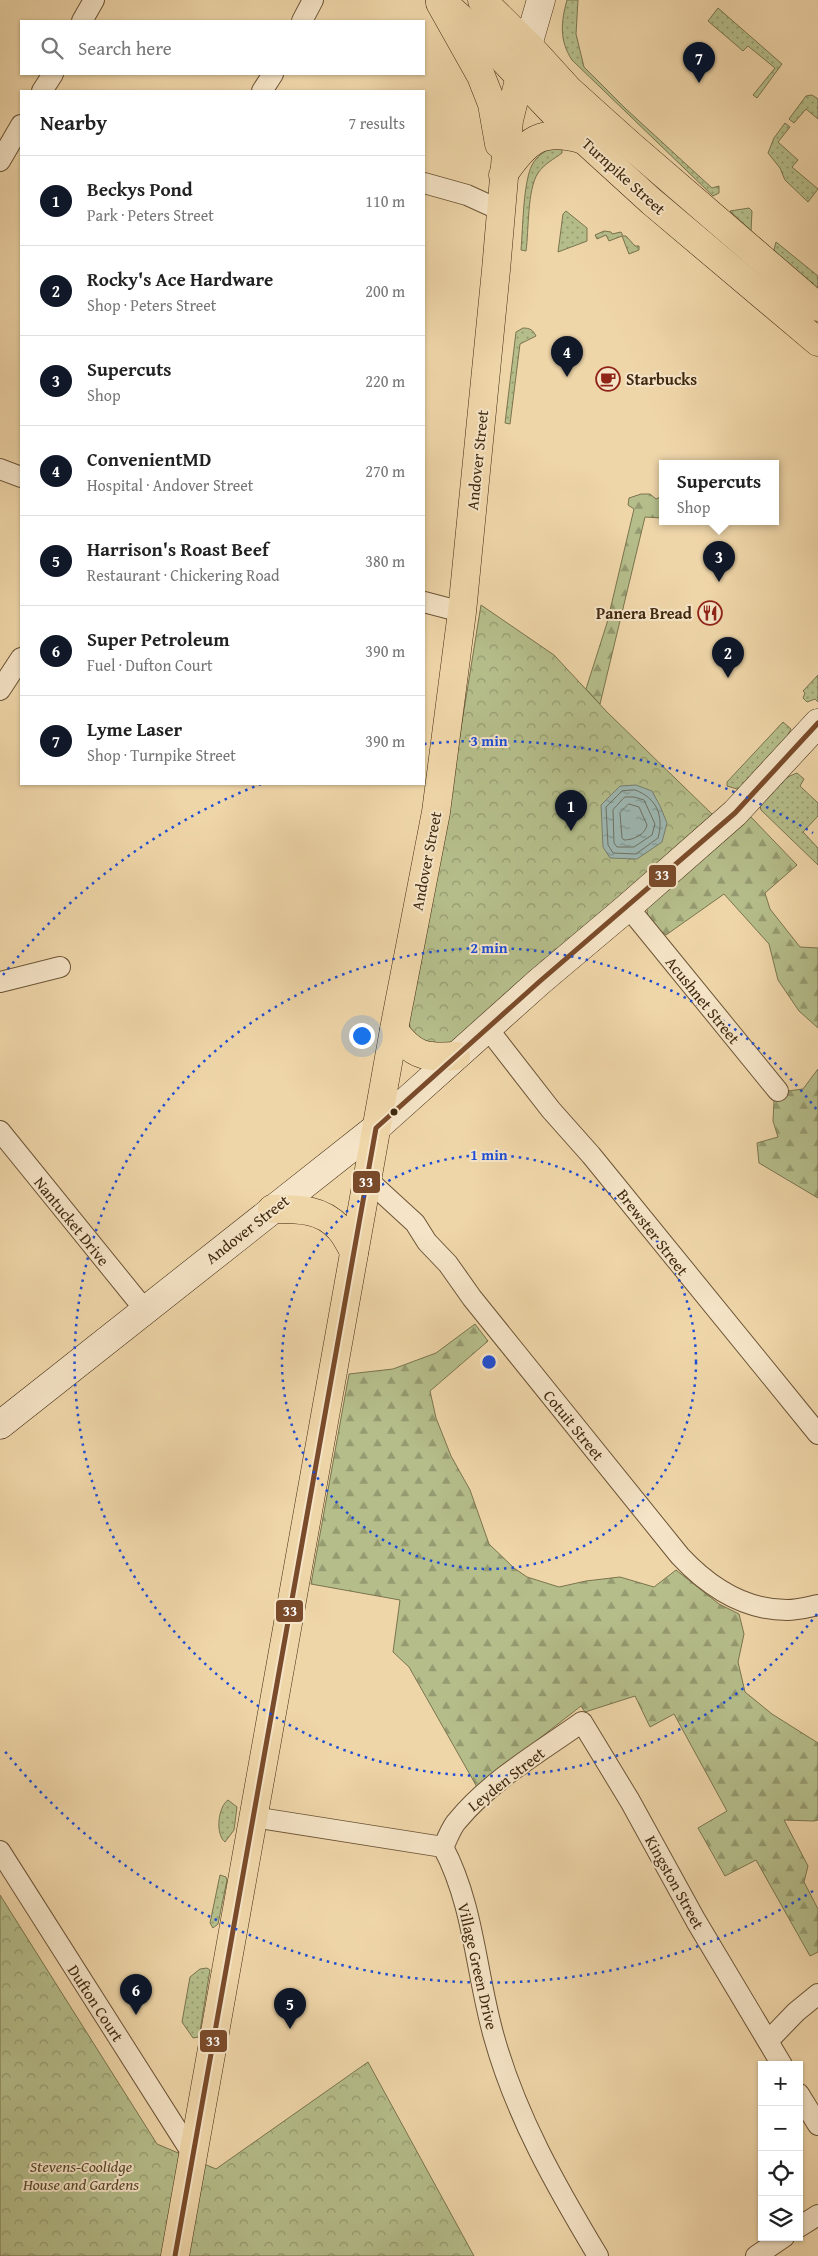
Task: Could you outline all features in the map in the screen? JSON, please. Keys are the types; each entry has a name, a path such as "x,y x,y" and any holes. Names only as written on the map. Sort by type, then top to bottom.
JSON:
{"main road":[{"name":"Turnpike Street","path":"439,0 480,35 551,110 584,140 690,235 818,342"},
{"path":"439,0 481,76 492,104 503,175"},
{"name":"Turnpike Street","path":"482,0 528,45 569,90 818,307"},
{"name":"Andover Street","path":"0,1425 376,1128 436,812 462,612 502,211 503,175 509,120 519,75 541,0"},
{"path":"503,175 516,156 538,139 550,134 568,135 584,140"},
{"path":"175,2256 376,1128 539,982 628,908 735,813 818,723"},
{"path":"394,1030 405,1045 420,1055 435,1058 456,1056"},
{"path":"272,1209 302,1208 318,1213 339,1227 354,1252"}],"street":[{"path":"83,20 94,0"},
{"path":"303,20 313,0"},
{"path":"43,90 52,75"},
{"path":"263,90 272,75"},
{"path":"0,161 20,127"},
{"path":"425,183 467,195 502,211"},
{"path":"0,469 20,477"},
{"path":"425,602 462,612"},
{"path":"0,690 20,660"},
{"name":"Acushnet Street","path":"628,908 778,1091"},
{"path":"0,982 60,967"},
{"name":"Brewster Street","path":"488,1029 551,1110 591,1155 818,1434"},
{"name":"Nantucket Drive","path":"0,1131 145,1310"},
{"name":"Cotuit Street","path":"367,1179 415,1223 427,1242 448,1264 472,1298 580,1433 698,1576 737,1599 766,1608 788,1610 818,1605"},
{"name":"Leyden Street","path":"443,1847 456,1821 473,1803 498,1782 582,1722"},
{"name":"Kingston Street","path":"582,1722 630,1801 696,1921 780,2061"},
{"path":"253,1816 443,1847"},
{"name":"Village Green Drive","path":"443,1847 454,1867 462,1894 471,1929 487,2013 510,2087 546,2168 598,2256"},
{"name":"Dufton Court","path":"0,1851 193,2155"},
{"path":"768,2041 796,2012 818,1994"},
{"path":"803,2101 818,2125"},
{"path":"803,2224 818,2215"},
{"path":"756,2256 778,2241"}],"green space":[{"path":"567,0 578,0 576,34 584,67 626,109 712,188 719,186 719,193 713,196 572,60 565,45 562,31"},
{"path":"718,8 782,64 757,98 753,95 775,68 748,46 743,51 708,21"},
{"path":"812,95 818,99 818,119 806,109 794,123 789,119 806,96"},
{"path":"785,123 790,127 778,142 798,160 792,167 818,189 808,202 785,180 780,168 768,153 774,138"},
{"path":"553,148 562,150 562,153 543,167 534,180 530,200 526,251 521,250 525,194 529,173 538,156"},
{"path":"749,208 752,211 751,231 730,211"},
{"path":"566,211 587,228 587,241 558,252 563,214"},
{"path":"604,231 611,232 612,234 621,232 635,246 639,246 639,250 629,254 622,236 609,241 606,235 597,239 595,235"},
{"path":"776,242 818,276 818,289 776,253 774,250"},
{"path":"523,328 528,328 536,336 520,344 510,424 505,423 516,332"},
{"path":"641,494 650,494 656,499 659,498 659,518 645,517 600,704 586,689 607,623 634,509 628,505 629,498"},
{"path":"481,605 554,655 607,712 714,816 531,979 444,1048 422,1045 410,1029 409,1017 442,846"},
{"path":"818,675 818,702 815,699 807,702 803,698 805,693 803,691"},
{"path":"783,722 791,729 783,744 745,786 737,789 727,786 727,782"},
{"path":"797,773 804,779 800,786 818,803 818,816 803,832 818,848 818,865 761,810 760,806 785,778"},
{"path":"750,816 797,865 765,893 770,909 800,947 818,948 818,1028 799,1011 778,980 769,944 724,894 666,935 649,919 647,910 649,896"},
{"path":"818,1069 818,1198 759,1163 757,1143 778,1137 773,1121 774,1101 788,1091 803,1089"},
{"path":"475,1324 488,1341 430,1391 436,1418 451,1456 470,1490 489,1544 514,1568 527,1577 559,1587 586,1581 620,1577 654,1587 676,1570 719,1604 739,1614 744,1634 738,1662 745,1692 772,1714 818,1743 818,1820 784,1820 808,1866 804,1882 818,1909 818,1952 810,1956 756,1860 725,1876 698,1828 727,1811 674,1714 650,1727 635,1696 585,1712 581,1706 477,1787 409,1667 393,1652 400,1600 311,1584 349,1374 393,1369 436,1353"},
{"path":"228,1800 237,1807 234,1830 225,1842 220,1833 219,1821 222,1808"},
{"path":"220,1875 226,1877 227,1880 218,1924 213,1928 210,1923"},
{"name":"Stevens-Coolidge House and Gardens","path":"0,1895 157,2144 216,2169 368,2062 474,2256 0,2256"},
{"path":"207,1968 210,1970 199,2037 193,2038 182,2022 190,1977 200,1969"}],"water":[{"path":"636,785 652,791 660,806 667,823 662,842 637,859 610,858 603,847 601,805 620,786"}],"transit line":[{"name":"33","path":"175,2256 376,1128 539,982 735,813 818,723"}],"place":[{"name":"Lyme Laser","path":"699,83"},
{"name":"ConvenientMD","path":"567,377"},
{"name":"Starbucks","path":"608,379"},
{"name":"Supercuts","path":"719,582"},
{"name":"Panera Bread","path":"710,613"},
{"name":"Rocky's Ace Hardware","path":"728,678"},
{"name":"Beckys Pond","path":"571,831"},
{"name":"Super Petroleum","path":"136,2015"},
{"name":"Harrison's Roast Beef","path":"290,2029"}]}
